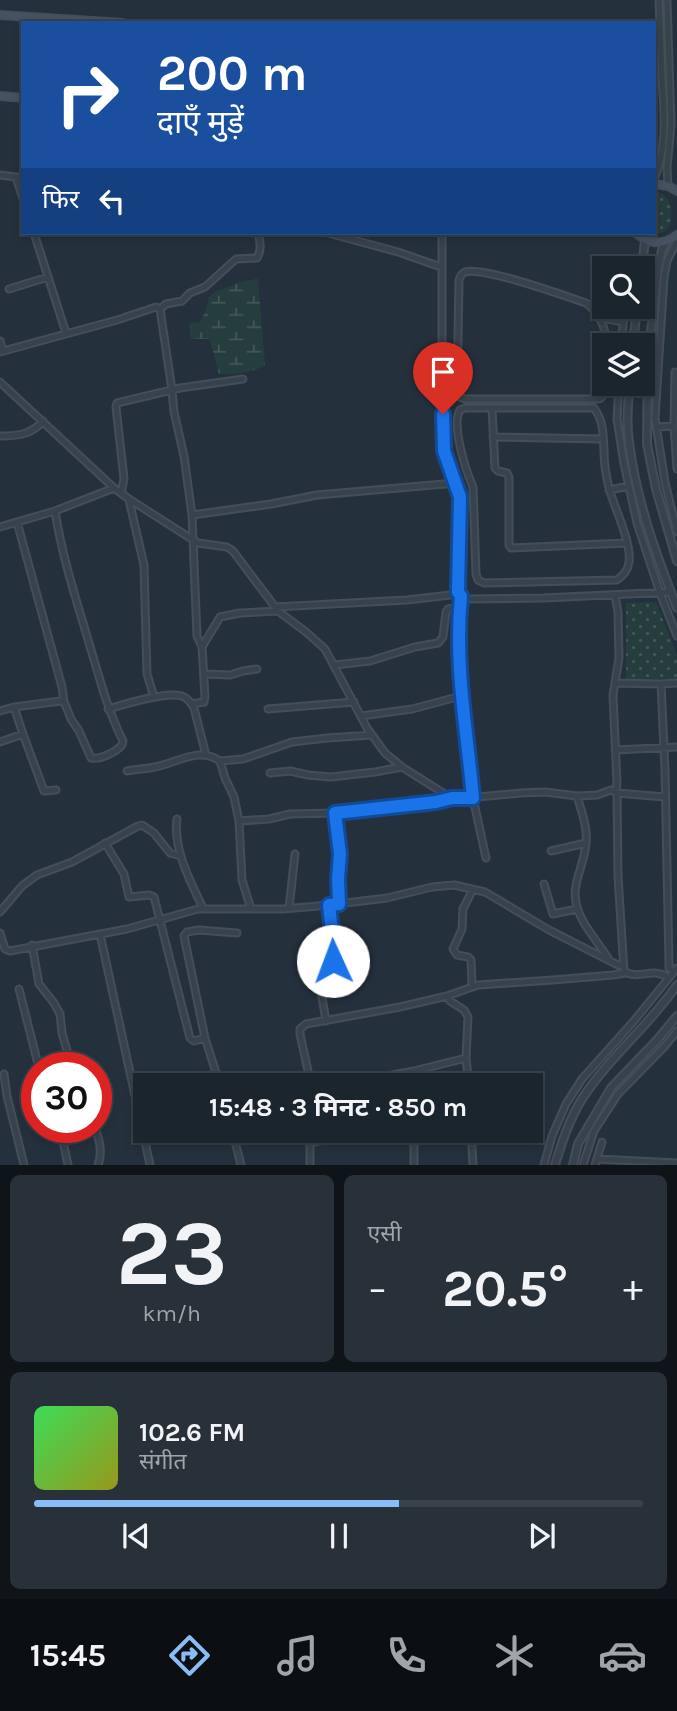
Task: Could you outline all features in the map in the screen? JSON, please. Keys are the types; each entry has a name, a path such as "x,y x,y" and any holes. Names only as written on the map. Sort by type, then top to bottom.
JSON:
{"main road":[{"path":"0,15 86,21"},
{"path":"0,96 21,98"},
{"path":"656,183 677,191"},
{"path":"639,235 652,242 673,241"}],"street":[{"path":"656,176 662,146 664,113 661,0"},
{"path":"661,0 671,125 668,186"},
{"path":"0,175 19,177"},
{"path":"35,235 66,333"},
{"path":"160,309 166,303 182,301 191,293 205,287 236,259 257,258 260,253 258,235"},
{"path":"336,235 398,251 441,267"},
{"path":"442,235 443,444 460,497 458,641 461,696 473,798 486,858"},
{"path":"643,256 645,240"},
{"path":"651,333 662,250 673,241"},
{"path":"673,241 666,264 656,427 677,532"},
{"path":"592,309 586,303 490,273 464,273 458,284 457,392 460,397 466,399 599,399 603,396"},
{"path":"9,289 48,277"},
{"path":"0,341 2,351 156,307 160,309"},
{"path":"160,309 192,515 197,636 202,647 205,701 192,704"},
{"path":"610,319 623,321 622,333"},
{"path":"655,348 660,348"},
{"path":"675,372 674,426 677,469"},
{"path":"121,493 124,479 116,405 172,390 243,379"},
{"path":"0,382 129,499 202,545 230,549 277,609 323,646 372,735 388,755 402,767 452,798"},
{"path":"618,396 617,419 637,523 677,636"},
{"path":"629,396 628,441 631,461 652,542 677,608"},
{"path":"648,396 647,444 661,509 677,562"},
{"path":"465,408 492,408 592,408 600,417 609,490 619,516 629,557 629,565 623,576 617,580 484,583 478,580 473,487 459,439 457,417 460,410 465,408"},
{"path":"492,408 495,468 507,473 509,477 511,548 626,543"},
{"path":"0,436 22,435 34,430 43,421"},
{"path":"656,427 674,426"},
{"path":"493,438 603,439"},
{"path":"192,515 317,495 457,483"},
{"path":"609,490 629,486"},
{"path":"0,527 55,511 114,488"},
{"path":"129,499 143,560 147,674 154,697"},
{"path":"17,522 64,702 93,759 114,751 123,741 108,709 68,572 55,511"},
{"path":"202,647 220,617 277,609 460,595 466,599 544,598 671,592"},
{"path":"615,595 619,658 613,695 618,876 624,970"},
{"path":"335,665 370,661 438,643 443,637 446,612 448,609 460,607"},
{"path":"204,674 230,675 257,669"},
{"path":"615,683 677,683"},
{"path":"544,1165 552,1136 566,1104 582,1079 634,1022 676,970 670,968 669,964 661,684"},
{"path":"108,709 154,697 182,696 192,704 206,755"},
{"path":"362,716 412,709 461,696"},
{"path":"0,711 64,702"},
{"path":"268,709 354,702"},
{"path":"14,707 44,791 56,790"},
{"path":"0,741 23,734"},
{"path":"220,761 243,759 292,742 372,735"},
{"path":"615,750 677,747"},
{"path":"127,771 157,767 197,754 215,757 220,761 234,797 239,821 242,880 251,909"},
{"path":"270,773 290,771 331,777 402,767"},
{"path":"239,821 264,820 290,814 335,813 452,798 533,793 577,796 608,791 665,797"},
{"path":"577,796 586,843 577,876 577,909 610,960"},
{"path":"335,813 340,854 339,904"},
{"path":"177,819 176,836 181,856 203,908"},
{"path":"0,912 23,886 37,875 72,862 138,826 142,825 154,833 170,853 181,856"},
{"path":"105,843 124,874 128,896 154,897 190,1038 194,1041 205,1038"},
{"path":"551,851 586,843"},
{"path":"289,908 295,854"},
{"path":"544,884 553,914 577,909"},
{"path":"1,933 7,950 148,924 203,908 251,909 329,905 454,886 485,892 624,970 646,974 660,972 669,978"},
{"path":"472,986 471,960 457,955 453,949 461,929 463,909 473,889"},
{"path":"326,1021 317,967 333,961 335,957 329,905"},
{"path":"216,1073 205,1038 184,936 187,932 199,930 237,933"},
{"path":"100,934 150,1165"},
{"path":"32,945 39,984 60,1014 67,1052"},
{"path":"309,1073 300,1029 306,1024 447,996 472,986 613,975 624,970"},
{"path":"555,1165 564,1135 583,1099 677,985"},
{"path":"19,989 35,1052"},
{"path":"447,996 452,1003 464,1010 468,1017 468,1073"},
{"path":"573,1165 578,1144 611,1088 677,1016"},
{"path":"583,1165 594,1131 618,1094 666,1046 677,1031"},
{"path":"403,1073 466,1058"},
{"path":"4,1074 24,1165"},
{"path":"602,1142 596,1162 677,1163"},
{"path":"63,1143 68,1165"},
{"path":"98,1165 101,1155 99,1143"},
{"path":"235,1143 241,1165"},
{"path":"310,1143 310,1165"},
{"path":"414,1143 414,1165"},
{"path":"472,1143 473,1165"}],"green space":[{"path":"658,192 664,195 671,209 670,224 660,233 656,233"},
{"path":"258,279 265,365 249,372 219,374 210,339 190,339 190,323 200,322 209,297 216,291"},
{"path":"656,602 677,655 677,679 626,679 626,603"}],"route":[{"path":"333,961 335,957 329,905 339,904 340,854 335,813 452,798 473,798 458,646 461,596 458,592 460,497 444,451 443,414"}]}
